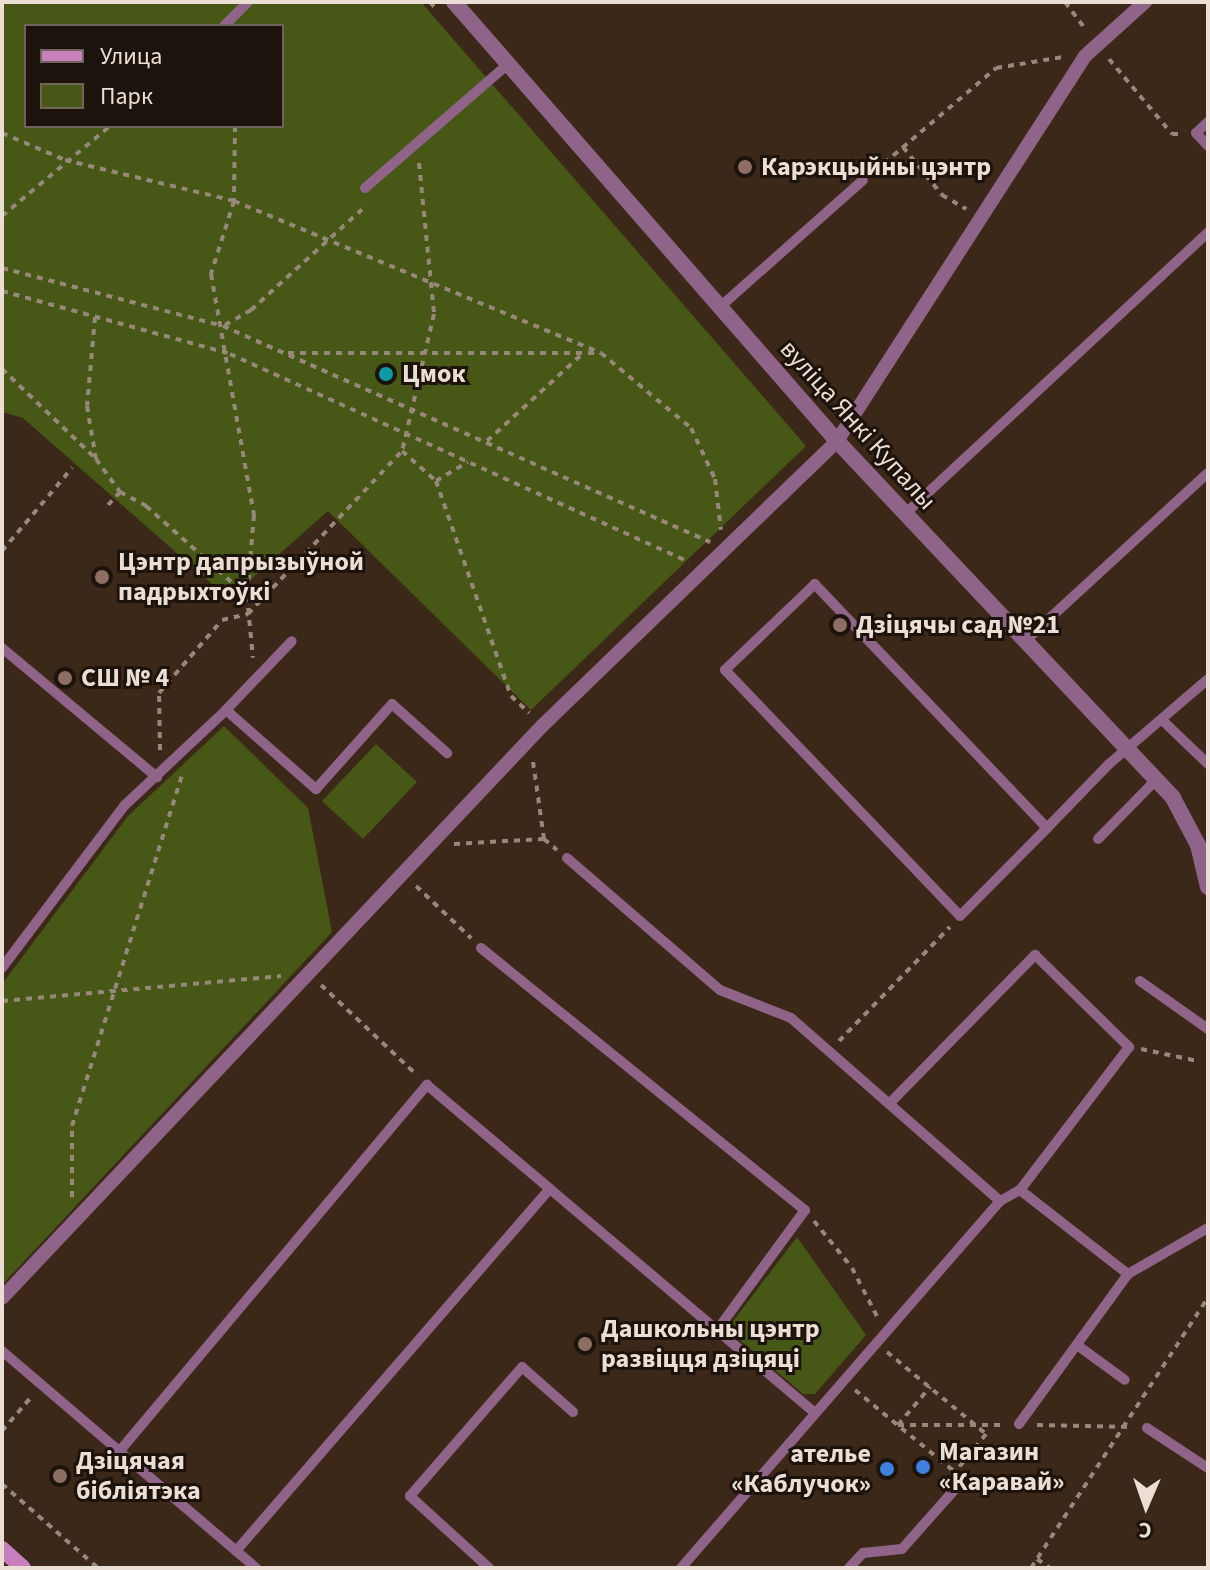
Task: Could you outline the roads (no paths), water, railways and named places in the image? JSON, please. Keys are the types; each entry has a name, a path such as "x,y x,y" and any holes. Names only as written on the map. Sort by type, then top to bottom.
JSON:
{"main road":[{"path":"2,1549 23,1568"}],"street":[{"name":"вуліца Янкі Купалы","path":"454,2 837,441 1156,780 1198,845 1208,887"},
{"path":"2,1298 542,726 702,568 837,441 1085,56 1145,2"}],"lane":[{"path":"226,24 248,2"},
{"path":"365,188 508,64"},
{"path":"1208,122 1196,133 1208,146"},
{"path":"720,307 863,180"},
{"path":"905,514 1208,232"},
{"path":"1025,641 1208,473"},
{"path":"1047,828 815,584 725,670 960,916 1047,828 1208,679"},
{"path":"2,968 125,805 226,710 292,641"},
{"path":"2,648 157,777"},
{"path":"226,710 316,789 392,704 447,753"},
{"path":"1162,720 1208,764"},
{"path":"1098,839 1156,780"},
{"path":"567,858 720,990 791,1018 1000,1201"},
{"path":"481,948 805,1210 718,1329"},
{"path":"681,1568 1000,1201 1020,1190 1129,1047 1035,955 889,1104"},
{"path":"1140,981 1208,1029"},
{"path":"118,1453 427,1085 815,1413"},
{"path":"236,1551 550,1189"},
{"path":"1020,1190 1128,1274"},
{"path":"1019,1424 1128,1274 1208,1228"},
{"path":"1077,1345 1125,1380"},
{"path":"2,1351 256,1568"},
{"path":"489,1568 410,1496 522,1367 573,1412"},
{"path":"1147,1428 1208,1468"},
{"path":"849,1568 863,1553 902,1549 955,1489"}],"place":[{"name":"Карэкцыйны цэнтр","path":"745,167"},
{"name":"Цмок","path":"386,374"},
{"name":"Цэнтр дапрызыўной падрыхтоўкі","path":"102,577"},
{"name":"Дзіцячы сад №21","path":"840,625"},
{"name":"СШ № 4","path":"65,678"},
{"name":"Дашкольны цэнтр развіцця дзіцяці","path":"585,1344"},
{"name":"Магазин «Каравай»","path":"923,1467"},
{"name":"ателье «Каблучок»","path":"887,1469"},
{"name":"Дзіцячая бібліятэка","path":"60,1476"}]}
